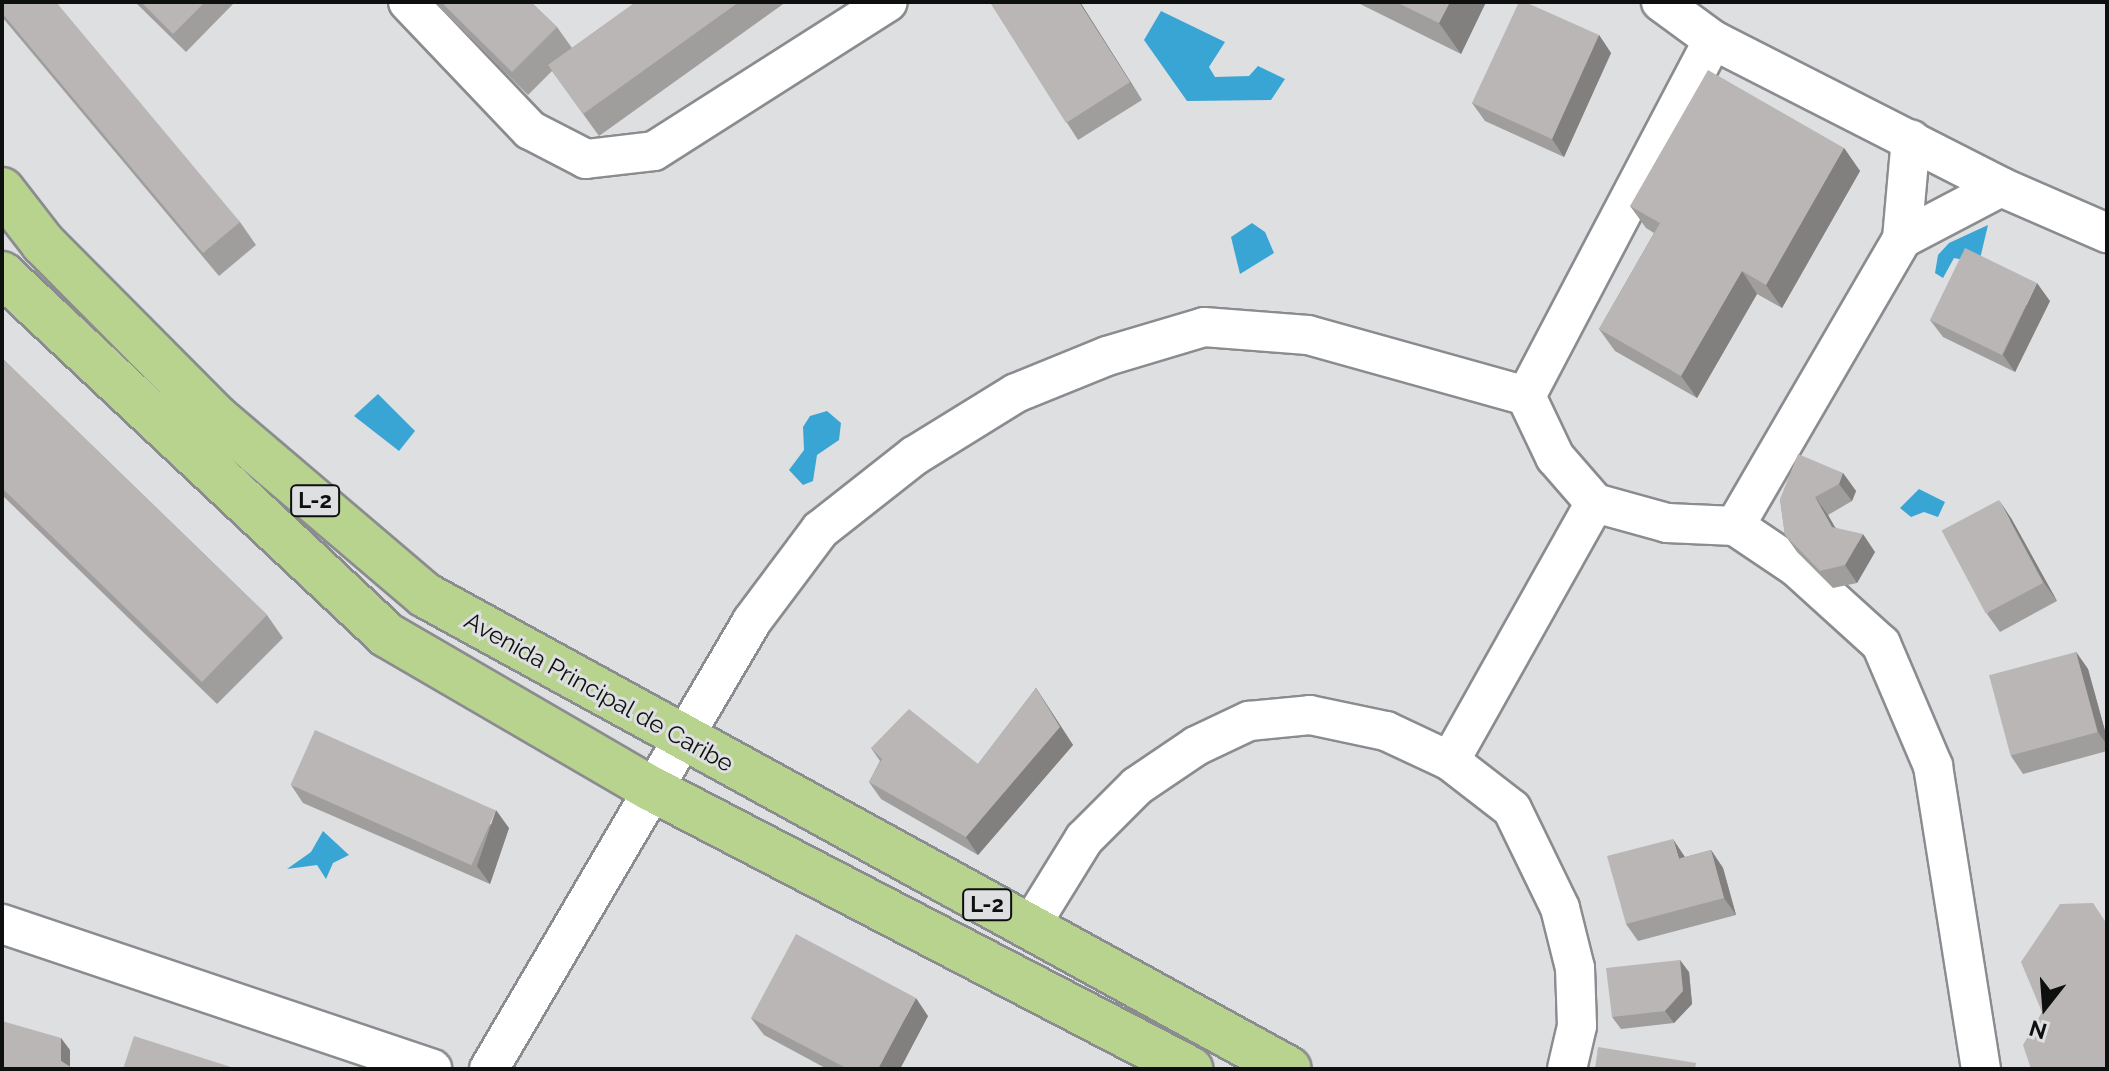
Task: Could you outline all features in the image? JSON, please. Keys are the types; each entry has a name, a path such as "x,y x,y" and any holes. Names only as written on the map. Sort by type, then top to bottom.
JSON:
{"main road":[{"name":"Avenida Principal de Caribe","path":"2,190 43,243 217,418 425,595 684,740 1289,1069"},
{"name":"L-2","path":"2,274 387,635 652,789 1190,1069"}],"street":[{"path":"408,2 530,130 586,159 654,151 888,2"},
{"path":"1661,2 1713,40 2001,187 2107,233"},
{"path":"1526,396 1713,40"},
{"path":"1735,526 1902,239 1911,139"},
{"path":"1902,239 2001,187"},
{"path":"489,1069 752,621 820,530 914,456 1016,393 1107,356 1204,327 1308,335 1526,396 1555,457 1595,503 1667,523 1735,526 1796,567 1881,644 1933,766 1981,1069"},
{"path":"1450,761 1595,503"},
{"path":"1029,928 1084,839 1137,786 1196,746 1249,721 1310,715 1386,731 1450,761 1512,809 1560,908 1575,968 1577,1026 1567,1069"},
{"path":"2,924 432,1069"}],"water":[{"path":"1161,11 1225,42 1209,67 1215,77 1249,76 1258,66 1285,79 1271,100 1187,101 1144,40"},
{"path":"1252,223 1265,232 1274,253 1240,274 1231,237"},
{"path":"1988,225 1979,263 1954,258 1943,278 1935,273 1938,255 1949,243"},
{"path":"378,394 415,431 399,451 354,416"},
{"path":"827,411 841,423 839,440 817,455 813,481 803,485 789,470 804,450 803,427 810,416"},
{"path":"1919,489 1945,502 1938,517 1924,512 1911,517 1900,508"},
{"path":"323,831 349,855 333,863 326,879 317,865 287,869 311,852"}],"building":[{"path":"2,2 56,2 240,222 203,253 2,13"},
{"path":"141,2 205,2 173,34"},
{"path":"441,2 531,2 557,27 512,72"},
{"path":"636,2 739,2 583,114 548,65"},
{"path":"990,2 1079,2 1130,82 1066,123"},
{"path":"1396,2 1450,2 1439,23"},
{"path":"1519,2 1599,35 1552,139 1472,103"},
{"path":"1708,70 1844,148 1766,285 1742,271 1681,376 1599,329 1660,223 1630,206"},
{"path":"1965,248 2037,283 2002,355 1930,320"},
{"path":"2,358 267,615 202,682 2,488"},
{"path":"1798,454 1843,473 1839,484 1815,497 1832,527 1863,534 1845,565 1820,571 1785,535 1780,499"},
{"path":"1999,500 2043,583 1986,614 1942,531"},
{"path":"2076,652 2097,732 2011,755 1989,675"},
{"path":"1036,688 1060,727 966,837 869,782 882,759 871,748 909,709 978,764"},
{"path":"315,730 496,811 471,865 291,785"},
{"path":"1673,839 1679,859 1711,850 1724,898 1626,924 1607,856"},
{"path":"2093,903 2107,924 2107,1069 2031,1069 2023,1045 2042,1012 2021,962 2060,904"},
{"path":"796,934 916,998 878,1069 848,1069 751,1018"},
{"path":"1680,960 1683,991 1665,1011 1612,1017 1606,968"},
{"path":"2,1021 61,1038 61,1061 74,1069 2,1069"},
{"path":"134,1036 237,1069 123,1069"},
{"path":"1598,1047 1696,1063 1695,1069 1595,1069"}]}
